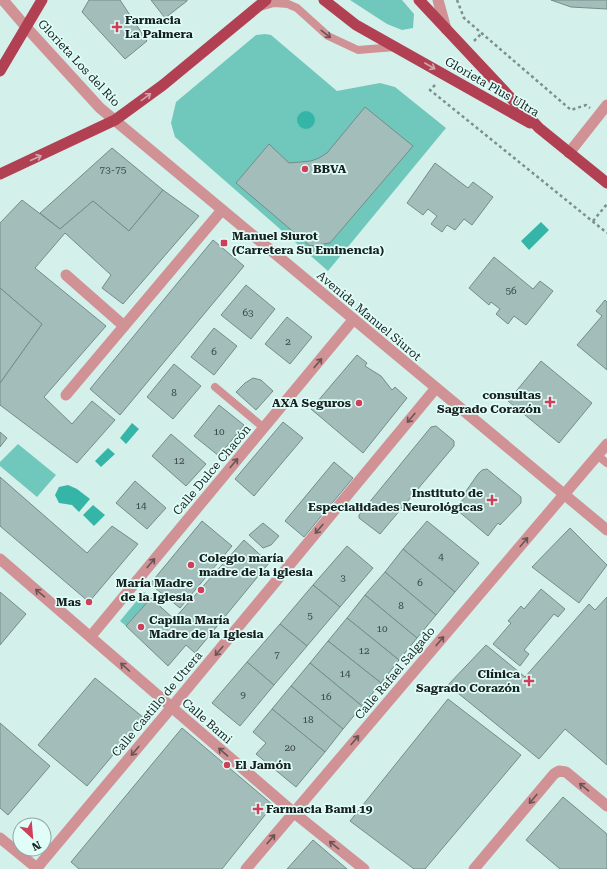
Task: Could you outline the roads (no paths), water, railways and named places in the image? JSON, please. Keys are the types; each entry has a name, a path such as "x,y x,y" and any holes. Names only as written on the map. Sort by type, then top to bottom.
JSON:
{"main road":[{"path":"26,26 42,0"},
{"name":"Glorieta Los del Río","path":"0,174 115,120 163,85 266,0"},
{"name":"Glorieta Plus Ultra","path":"324,0 356,25 539,128"},
{"name":"Glorieta Plus Ultra","path":"419,0 539,128"},
{"name":"Glorieta Los del Río","path":"0,71 26,26"},
{"path":"539,128 607,183"}],"street":[{"path":"3,0 26,26"},
{"path":"438,0 446,29"},
{"name":"Glorieta Los del Río","path":"26,26 100,108 115,120"},
{"path":"569,153 607,105"},
{"name":"Avenida Manuel Siurot","path":"115,120 353,320 607,530"},
{"path":"66,395 222,210"},
{"path":"66,275 124,326"},
{"name":"Calle Dulce Chacón","path":"91,636 353,320"},
{"name":"Calle Castillo de Utrera","path":"37,869 436,388"},
{"name":"Calle Rafael Salgado","path":"246,869 607,444"},
{"name":"Calle Bami","path":"0,559 91,636 171,708 364,869"},
{"path":"474,869 554,774 559,771 566,772 607,806"},
{"path":"0,838 37,869"}],"lane":[{"path":"254,9 274,3 296,4 328,36 358,50 396,47"},
{"path":"215,387 264,428"},
{"path":"598,456 607,463"}],"place":[{"name":"Farmacia La Palmera","path":"117,27"},
{"name":"BBVA","path":"305,169"},
{"name":"Manuel Siurot (Carretera Su Eminencia)","path":"224,243"},
{"name":"consultas Sagrado Corazón","path":"550,402"},
{"name":"AXA Seguros","path":"359,403"},
{"name":"Instituto de Especialidades Neurológicas","path":"492,500"},
{"name":"Colegio maría madre de la iglesia","path":"191,565"},
{"name":"María Madre de la Iglesia","path":"201,590"},
{"name":"Mas","path":"89,602"},
{"name":"Capilla María Madre de la Iglesia","path":"141,627"},
{"name":"Clínica Sagrado Corazón","path":"529,681"},
{"name":"El Jamón","path":"227,765"},
{"name":"Farmacia Bami 19","path":"258,809"}]}
